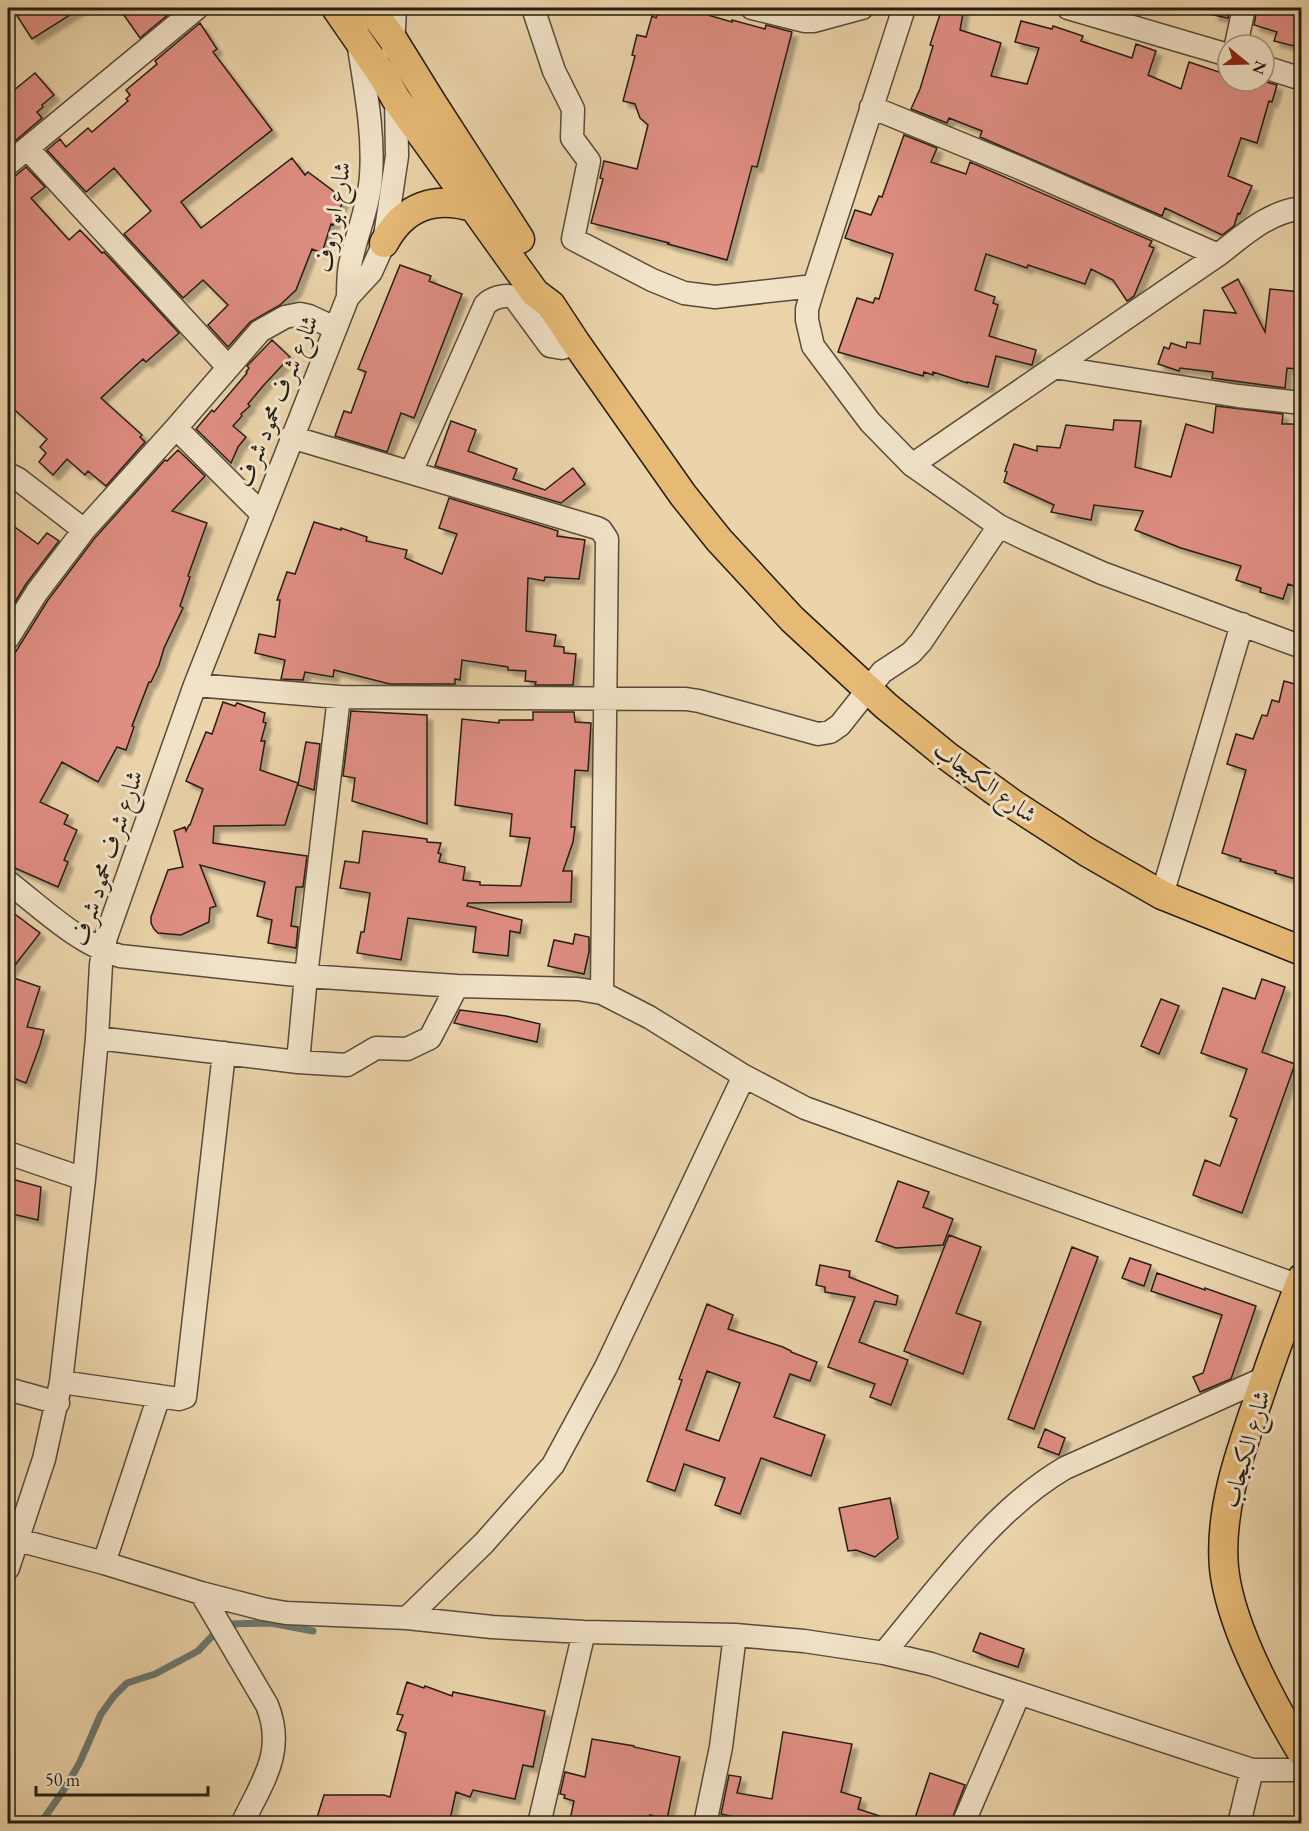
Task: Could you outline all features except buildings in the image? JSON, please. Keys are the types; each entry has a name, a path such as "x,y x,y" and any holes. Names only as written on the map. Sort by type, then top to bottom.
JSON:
{"main road":[{"path":"336,8 383,76 396,99 535,293 551,305"},
{"path":"370,8 392,38 431,102 548,280 551,305"},
{"path":"384,243 391,230 402,218 422,207 445,202 460,203 475,208"},
{"name":"شارع الكبجاب","path":"551,305 683,495 719,540 792,620 886,706 947,756 1013,804 1087,852 1162,895 1264,938 1302,951"},
{"name":"شارع الكبجاب","path":"1300,1284 1265,1378 1231,1484 1225,1527 1224,1567 1238,1623 1260,1675 1302,1753"}],"street":[{"path":"8,164 197,8"},
{"name":"شارع ابو روف","path":"348,297 349,267 368,200 371,176 371,130 354,8"},
{"path":"348,297 371,272 384,243 397,156 392,38 395,8"},
{"path":"532,8 554,71 573,109 572,138 589,161 573,239 652,280 684,293 715,297 814,286"},
{"path":"752,8 805,21 814,21 862,8"},
{"path":"904,8 807,309 813,346 870,422 912,465 999,525 1102,573 1302,647"},
{"path":"1068,8 1216,51"},
{"path":"1239,33 1244,8"},
{"path":"1276,71 1302,79"},
{"path":"871,107 1020,168 1218,255"},
{"path":"27,148 228,366"},
{"path":"912,465 1218,255 1254,227 1271,216 1289,209 1302,208"},
{"path":"411,472 485,305 489,301 508,296 514,297 550,346 562,348 576,343"},
{"name":"شارع شرف محمود شرف","path":"8,1568 44,1459 59,1392 84,1179 103,951 115,907 195,685 348,297"},
{"path":"8,638 14,617 37,592 84,530 261,331 285,317 300,314 335,328"},
{"path":"1054,367 1227,394 1302,403"},
{"path":"176,428 261,513"},
{"path":"291,437 601,530 607,538 602,993"},
{"path":"8,474 18,479 84,530"},
{"path":"195,685 339,697 699,701 818,734 830,732 840,725 882,672 911,653 921,642 999,525"},
{"path":"1162,895 1242,624"},
{"path":"298,1062 339,697"},
{"path":"8,882 87,943 103,951 129,958 306,976 456,986 578,989 602,993 649,1017 744,1076 806,1108 1300,1284"},
{"path":"97,1038 298,1062 347,1065 376,1048 407,1048 430,1038 456,986"},
{"path":"8,1389 159,1396 179,1399 185,1396 224,1053"},
{"path":"407,1618 484,1543 552,1465 606,1367 744,1076"},
{"path":"8,1153 84,1179"},
{"path":"884,1653 966,1556 1012,1507 1045,1480 1065,1468 1265,1378"},
{"path":"104,1563 159,1396"},
{"path":"18,1540 104,1563 201,1593 286,1613 407,1618 492,1627 584,1632 735,1635 804,1641 884,1653 931,1664 1252,1770 1302,1770"},
{"path":"201,1593 267,1705 273,1720 275,1739 271,1764 242,1824"},
{"path":"539,1824 584,1632"},
{"path":"705,1824 721,1747 735,1635"},
{"path":"963,1824 1019,1694"},
{"path":"1239,1824 1252,1770"}],"waterway":[{"path":"229,1624 271,1623 313,1631"},
{"path":"40,1824 79,1764 101,1714 114,1696 127,1683 155,1674 198,1651 216,1632"}]}
